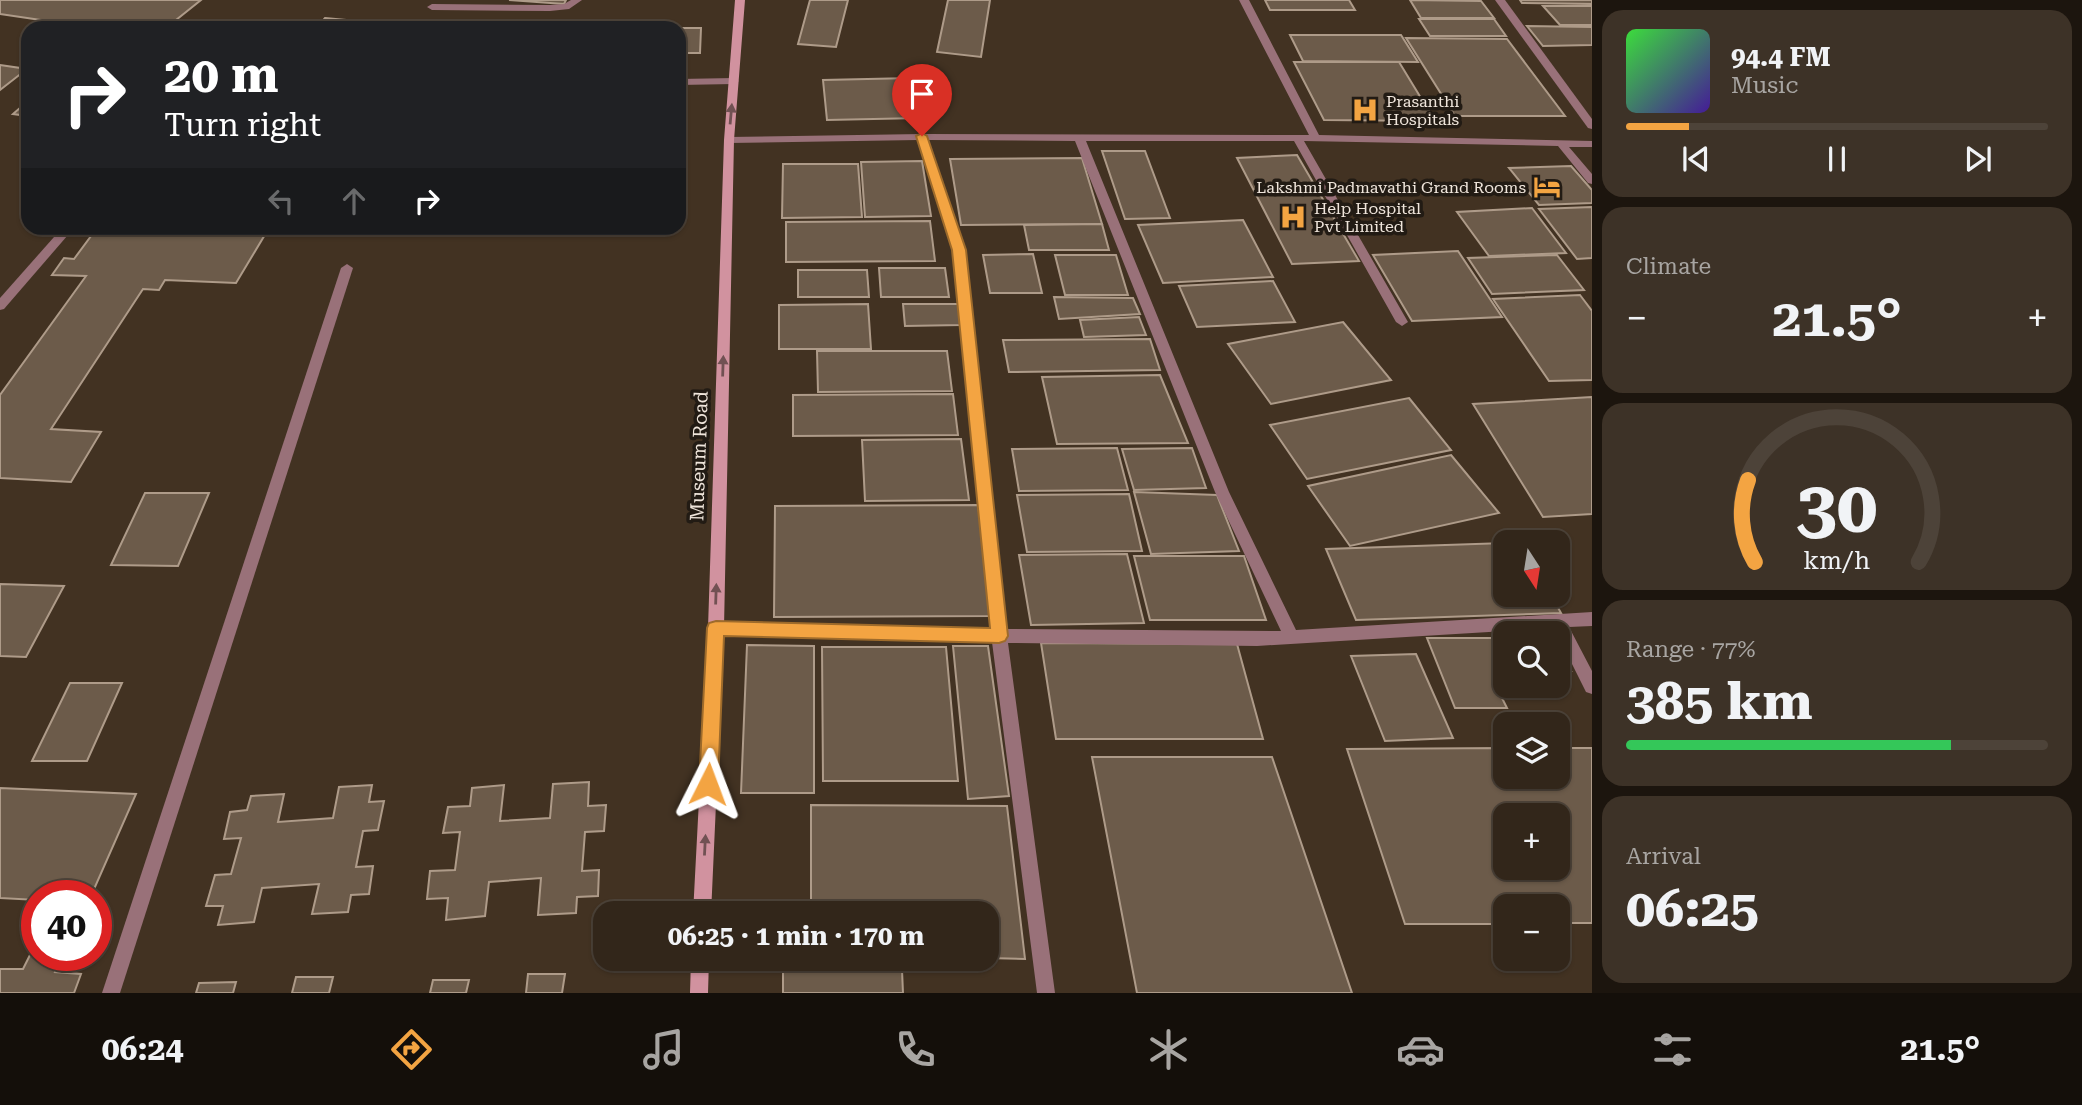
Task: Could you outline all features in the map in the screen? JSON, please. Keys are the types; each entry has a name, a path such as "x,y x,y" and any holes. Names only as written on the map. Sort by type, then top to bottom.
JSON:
{"street":[{"path":"432,6 550,8 566,7 577,0"},
{"name":"Museum Road","path":"703,901 716,628 729,140 740,0"},
{"path":"1244,0 1316,139"},
{"path":"1500,0 1592,126"},
{"path":"686,82 734,81"},
{"path":"729,140 922,136 1297,138 1592,144"},
{"path":"922,136 959,250 999,636 1046,993"},
{"path":"1079,137 1222,492 1292,638"},
{"path":"1297,138 1402,322"},
{"path":"1562,145 1592,181"},
{"path":"0,306 62,235"},
{"path":"111,993 348,268"},
{"path":"716,628 999,636 1292,638 1592,619"},
{"path":"1558,620 1592,687"},
{"path":"699,993 700,971"}],"building":[{"path":"0,0 201,0 175,21 48,21 0,14"},
{"path":"509,0 566,0 564,4"},
{"path":"810,0 848,0 836,47 798,44"},
{"path":"948,0 990,0 981,57 937,52"},
{"path":"1265,0 1349,0 1355,10 1270,10"},
{"path":"1410,0 1481,1 1494,18 1421,18"},
{"path":"1520,0 1592,0 1592,4 1522,3"},
{"path":"1543,6 1592,6 1592,25 1560,25"},
{"path":"325,18 358,21 322,21"},
{"path":"1419,19 1494,19 1506,36 1430,36"},
{"path":"1527,26 1592,27 1592,45 1543,46"},
{"path":"686,28 701,28 700,53 686,53"},
{"path":"1290,35 1401,35 1418,62 1303,61"},
{"path":"1406,38 1507,39 1565,116 1455,116"},
{"path":"1294,62 1399,62 1435,121 1324,120"},
{"path":"0,65 21,68 21,74 0,90"},
{"path":"912,78 920,118 827,120 823,80"},
{"path":"21,107 21,115 13,114"},
{"path":"1102,151 1145,151 1170,218 1125,219"},
{"path":"1297,155 1359,261 1292,264 1237,158"},
{"path":"1082,158 1102,224 961,225 950,159"},
{"path":"922,161 931,216 865,217 861,162"},
{"path":"783,164 858,164 862,217 782,218"},
{"path":"1571,166 1592,190 1592,203 1539,205 1509,168"},
{"path":"1592,207 1592,258 1577,259 1539,209"},
{"path":"1532,208 1566,253 1489,256 1457,212"},
{"path":"1243,220 1273,277 1163,283 1138,225"},
{"path":"930,221 935,261 786,262 786,222"},
{"path":"1102,224 1109,250 1029,250 1024,225"},
{"path":"92,235 265,235 236,283 165,280 159,290 143,289 51,429 101,432 71,482 0,478 0,395 86,276 52,275 64,258 74,259"},
{"path":"1458,251 1502,317 1412,321 1373,255"},
{"path":"1033,254 1042,293 990,293 983,255"},
{"path":"1055,255 1116,255 1128,295 1065,295"},
{"path":"1557,255 1584,290 1492,294 1468,258"},
{"path":"879,268 945,268 949,297 881,297"},
{"path":"798,270 867,270 869,297 798,297"},
{"path":"1273,281 1295,322 1197,327 1179,286"},
{"path":"1580,295 1592,311 1592,380 1549,381 1493,299"},
{"path":"1054,297 1133,298 1140,314 1059,319"},
{"path":"868,304 871,349 779,349 779,305"},
{"path":"903,304 958,304 961,325 905,326"},
{"path":"1139,317 1146,335 1084,337 1080,320"},
{"path":"1343,322 1391,380 1271,404 1228,344"},
{"path":"1150,339 1160,370 1009,372 1003,340"},
{"path":"817,351 947,351 952,391 818,392"},
{"path":"1160,375 1188,443 1057,444 1042,377"},
{"path":"953,394 958,435 793,436 793,395"},
{"path":"1592,397 1592,514 1543,517 1473,404"},
{"path":"1409,398 1451,450 1307,479 1270,425"},
{"path":"961,439 969,500 865,501 862,440"},
{"path":"1117,448 1128,490 1019,491 1012,449"},
{"path":"1192,448 1206,488 1134,490 1122,449"},
{"path":"1451,455 1499,513 1350,546 1308,486"},
{"path":"1134,492 1217,495 1239,551 1151,554"},
{"path":"145,493 209,493 178,566 111,565"},
{"path":"1129,494 1142,551 1027,552 1017,495"},
{"path":"978,505 993,616 774,617 775,506"},
{"path":"1493,543 1493,607 1558,607 1561,613 1356,620 1326,549"},
{"path":"1127,554 1144,623 1031,625 1019,555"},
{"path":"1134,556 1244,556 1266,620 1150,620"},
{"path":"0,584 64,586 26,657 0,656"},
{"path":"1427,638 1493,638 1493,698 1502,698 1507,708 1455,708"},
{"path":"1041,643 1237,644 1263,739 1056,739"},
{"path":"747,645 814,646 814,793 741,793"},
{"path":"953,646 988,646 1009,796 968,799"},
{"path":"822,647 946,647 958,781 823,781"},
{"path":"1416,654 1453,738 1385,741 1351,656"},
{"path":"70,683 122,683 87,761 32,761"},
{"path":"1493,748 1493,789 1570,789 1570,748 1592,748 1592,923 1570,923 1570,894 1493,894 1493,924 1405,924 1347,749"},
{"path":"1092,757 1272,757 1352,993 1137,993"},
{"path":"589,782 588,806 606,805 604,831 585,832 582,871 599,870 598,896 577,897 576,913 538,915 541,878 489,882 485,916 446,920 448,898 427,899 430,871 455,870 460,832 443,833 448,807 470,806 472,788 504,785 500,821 550,818 553,784"},
{"path":"372,785 369,802 384,801 378,830 363,831 356,867 373,866 369,894 351,895 348,912 312,914 319,884 262,888 254,922 218,925 223,906 206,906 215,875 231,874 241,838 224,839 230,812 247,810 251,796 284,794 278,822 333,818 339,787"},
{"path":"0,788 136,794 98,880 21,880 21,899 0,898"},
{"path":"811,805 1007,806 1025,959 999,958 999,901 811,901"},
{"path":"0,969 81,974 74,993 0,993"},
{"path":"783,971 902,971 903,993 783,993"},
{"path":"528,974 565,974 562,993 526,993"},
{"path":"296,977 333,977 329,993 292,993"},
{"path":"433,980 469,980 466,993 430,993"},
{"path":"236,982 233,993 196,993 199,983"}],"place":[{"name":"Prasanthi Hospitals","path":"1365,110"},
{"name":"Lakshmi Padmavathi Grand Rooms","path":"1547,187"},
{"name":"Help Hospital Pvt Limited","path":"1293,217"}],"route":[{"path":"708,784 716,628 999,636 959,250 922,136"}]}
